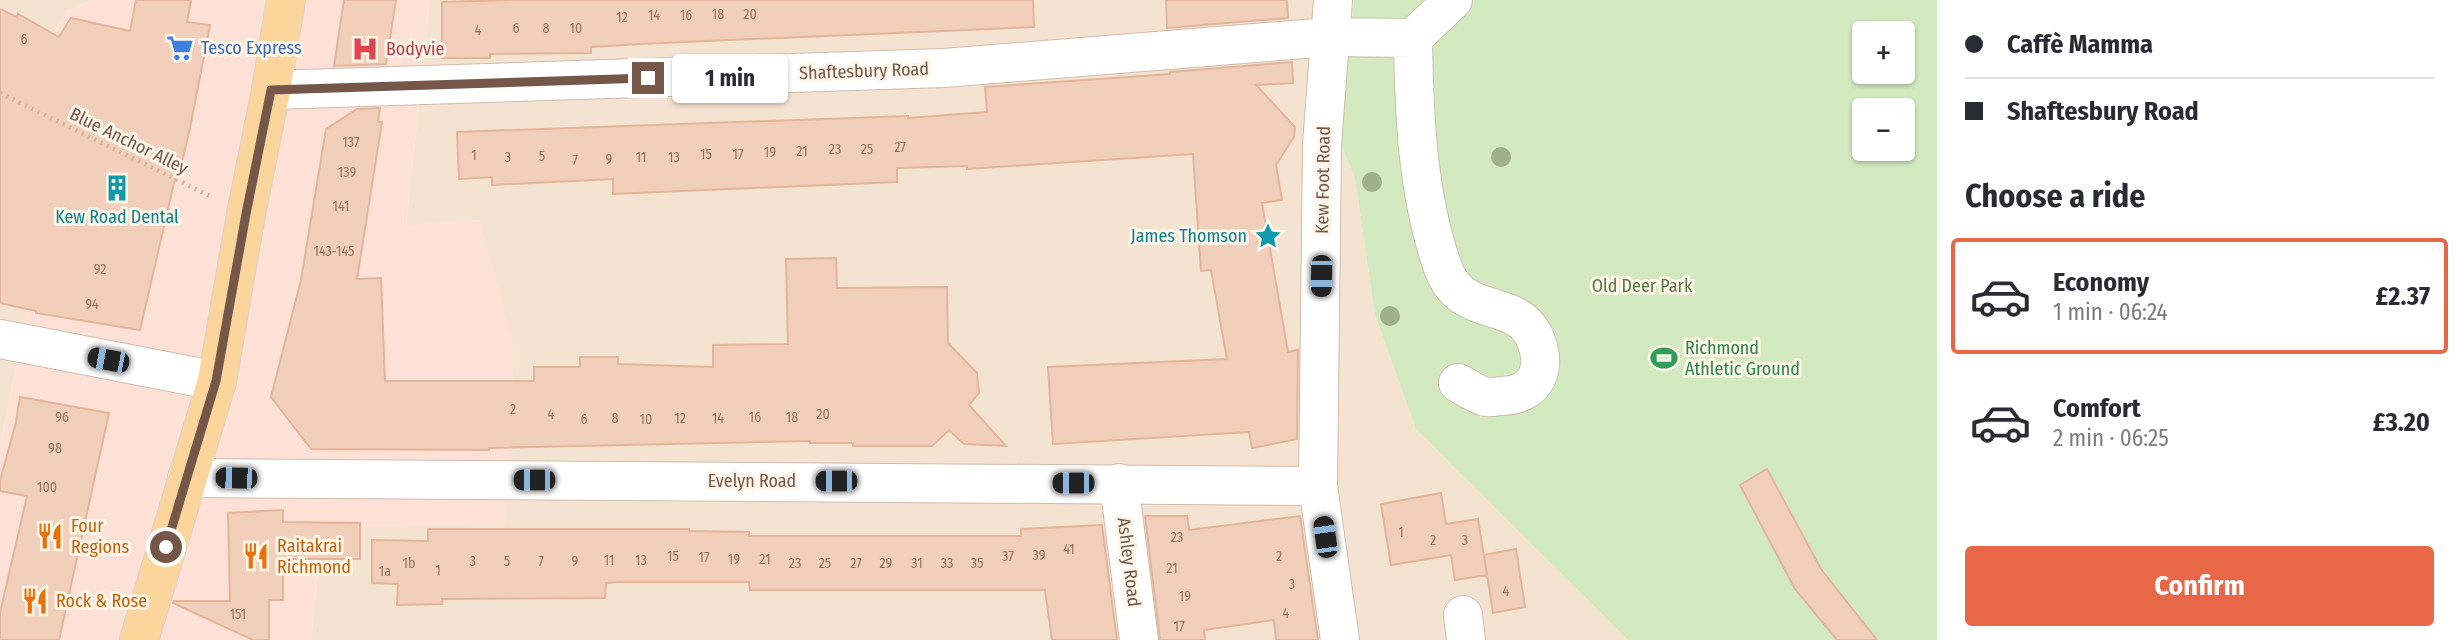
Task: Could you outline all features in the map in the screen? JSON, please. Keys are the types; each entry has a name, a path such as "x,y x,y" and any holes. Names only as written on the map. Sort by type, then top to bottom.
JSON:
{"main road":[{"path":"139,640 216,381 286,0"}],"street":[{"path":"1452,0 1452,3 1413,38 1414,107 1426,197 1442,268 1456,291 1479,305 1511,314 1526,323 1535,339 1541,371 1535,384 1516,396 1486,397 1458,383"},
{"name":"Shaftesbury Road","path":"271,90 944,68 1331,18 1413,38"},
{"name":"Kew Foot Road","path":"1331,18 1322,145 1318,486 1340,640"},
{"path":"0,339 216,381"},
{"name":"Evelyn Road","path":"187,478 1318,486"},
{"name":"Ashley Road","path":"1119,483 1139,640"}],"path":[{"name":"Blue Anchor Alley","path":"0,93 246,214"}],"shaded area":[{"path":"0,0 92,0 66,11 62,163 25,322 0,446"},
{"path":"92,0 430,0 406,225 480,220 514,348 506,524 323,527 311,640 0,640 0,446 25,322 62,163 9,110 66,11"},
{"path":"430,0 1354,0 1340,142 1355,178 1375,315 1416,429 1628,640 311,640 323,527 506,523 480,220 406,226"}],"green space":[{"name":"Old Deer Park","path":"1354,0 1937,0 1937,640 1628,640 1416,429 1375,315 1355,178 1340,142"}],"building":[{"path":"136,0 191,0 187,22 210,25 190,128 180,171 177,170 140,330 36,313 0,303 0,9 17,17 18,14 59,37 71,18 130,31"},
{"path":"344,0 396,0 386,64 334,66"},
{"path":"1033,0 1034,27 639,44 591,47 591,53 490,54 490,58 442,58 442,2"},
{"path":"1166,0 1287,0 1288,18 1167,28"},
{"path":"1292,62 1293,83 1256,85 1295,127 1294,137 1276,165 1282,200 1262,203 1288,352 1298,350 1297,439 1252,448 1249,432 1053,444 1048,367 1227,359 1211,270 1201,271 1193,154 967,169 967,166 897,168 897,182 613,194 613,179 492,185 492,177 459,179 457,132 908,118 987,112 985,87"},
{"path":"380,108 378,122 382,122 357,279 381,278 385,381 534,381 534,367 580,367 580,357 618,357 618,364 713,367 713,345 788,344 786,259 836,258 837,288 947,287 948,343 977,373 979,393 969,405 1006,446 964,444 949,430 932,446 853,446 853,443 810,441 489,450 311,449 271,397 301,280 326,129 357,109"},
{"path":"20,397 109,413 59,640 0,640 0,613 27,496 0,491"},
{"path":"1767,469 1821,569 1877,640 1837,640 1795,589 1740,485"},
{"path":"1441,493 1446,524 1478,519 1487,575 1455,580 1451,555 1391,565 1381,504"},
{"path":"283,510 283,522 360,523 360,559 283,559 283,600 269,600 269,640 253,640 173,603 230,601 228,513"},
{"path":"1145,516 1187,516 1189,530 1300,516 1318,640 1276,640 1274,620 1204,630 1205,640 1160,640"},
{"path":"1102,525 1117,640 1052,640 1045,590 750,590 749,582 619,582 606,583 605,598 442,599 442,604 397,605 398,584 372,583 372,540 428,541 428,529 689,529 749,532 749,536 1021,536 1021,529"},
{"path":"1516,549 1525,607 1493,613 1484,555"}],"place":[{"name":"Tesco Express","path":"180,48"},
{"name":"Bodyvie","path":"365,49"},
{"name":"Kew Road Dental","path":"117,188"},
{"name":"James Thomson","path":"1268,236"},
{"name":"Richmond Athletic Ground","path":"1664,358"},
{"name":"Four Regions","path":"50,536"},
{"name":"Raitakrai Richmond","path":"256,556"},
{"name":"Rock & Rose","path":"35,601"}],"route":[{"path":"166,547 216,381 271,90 648,78"}]}
